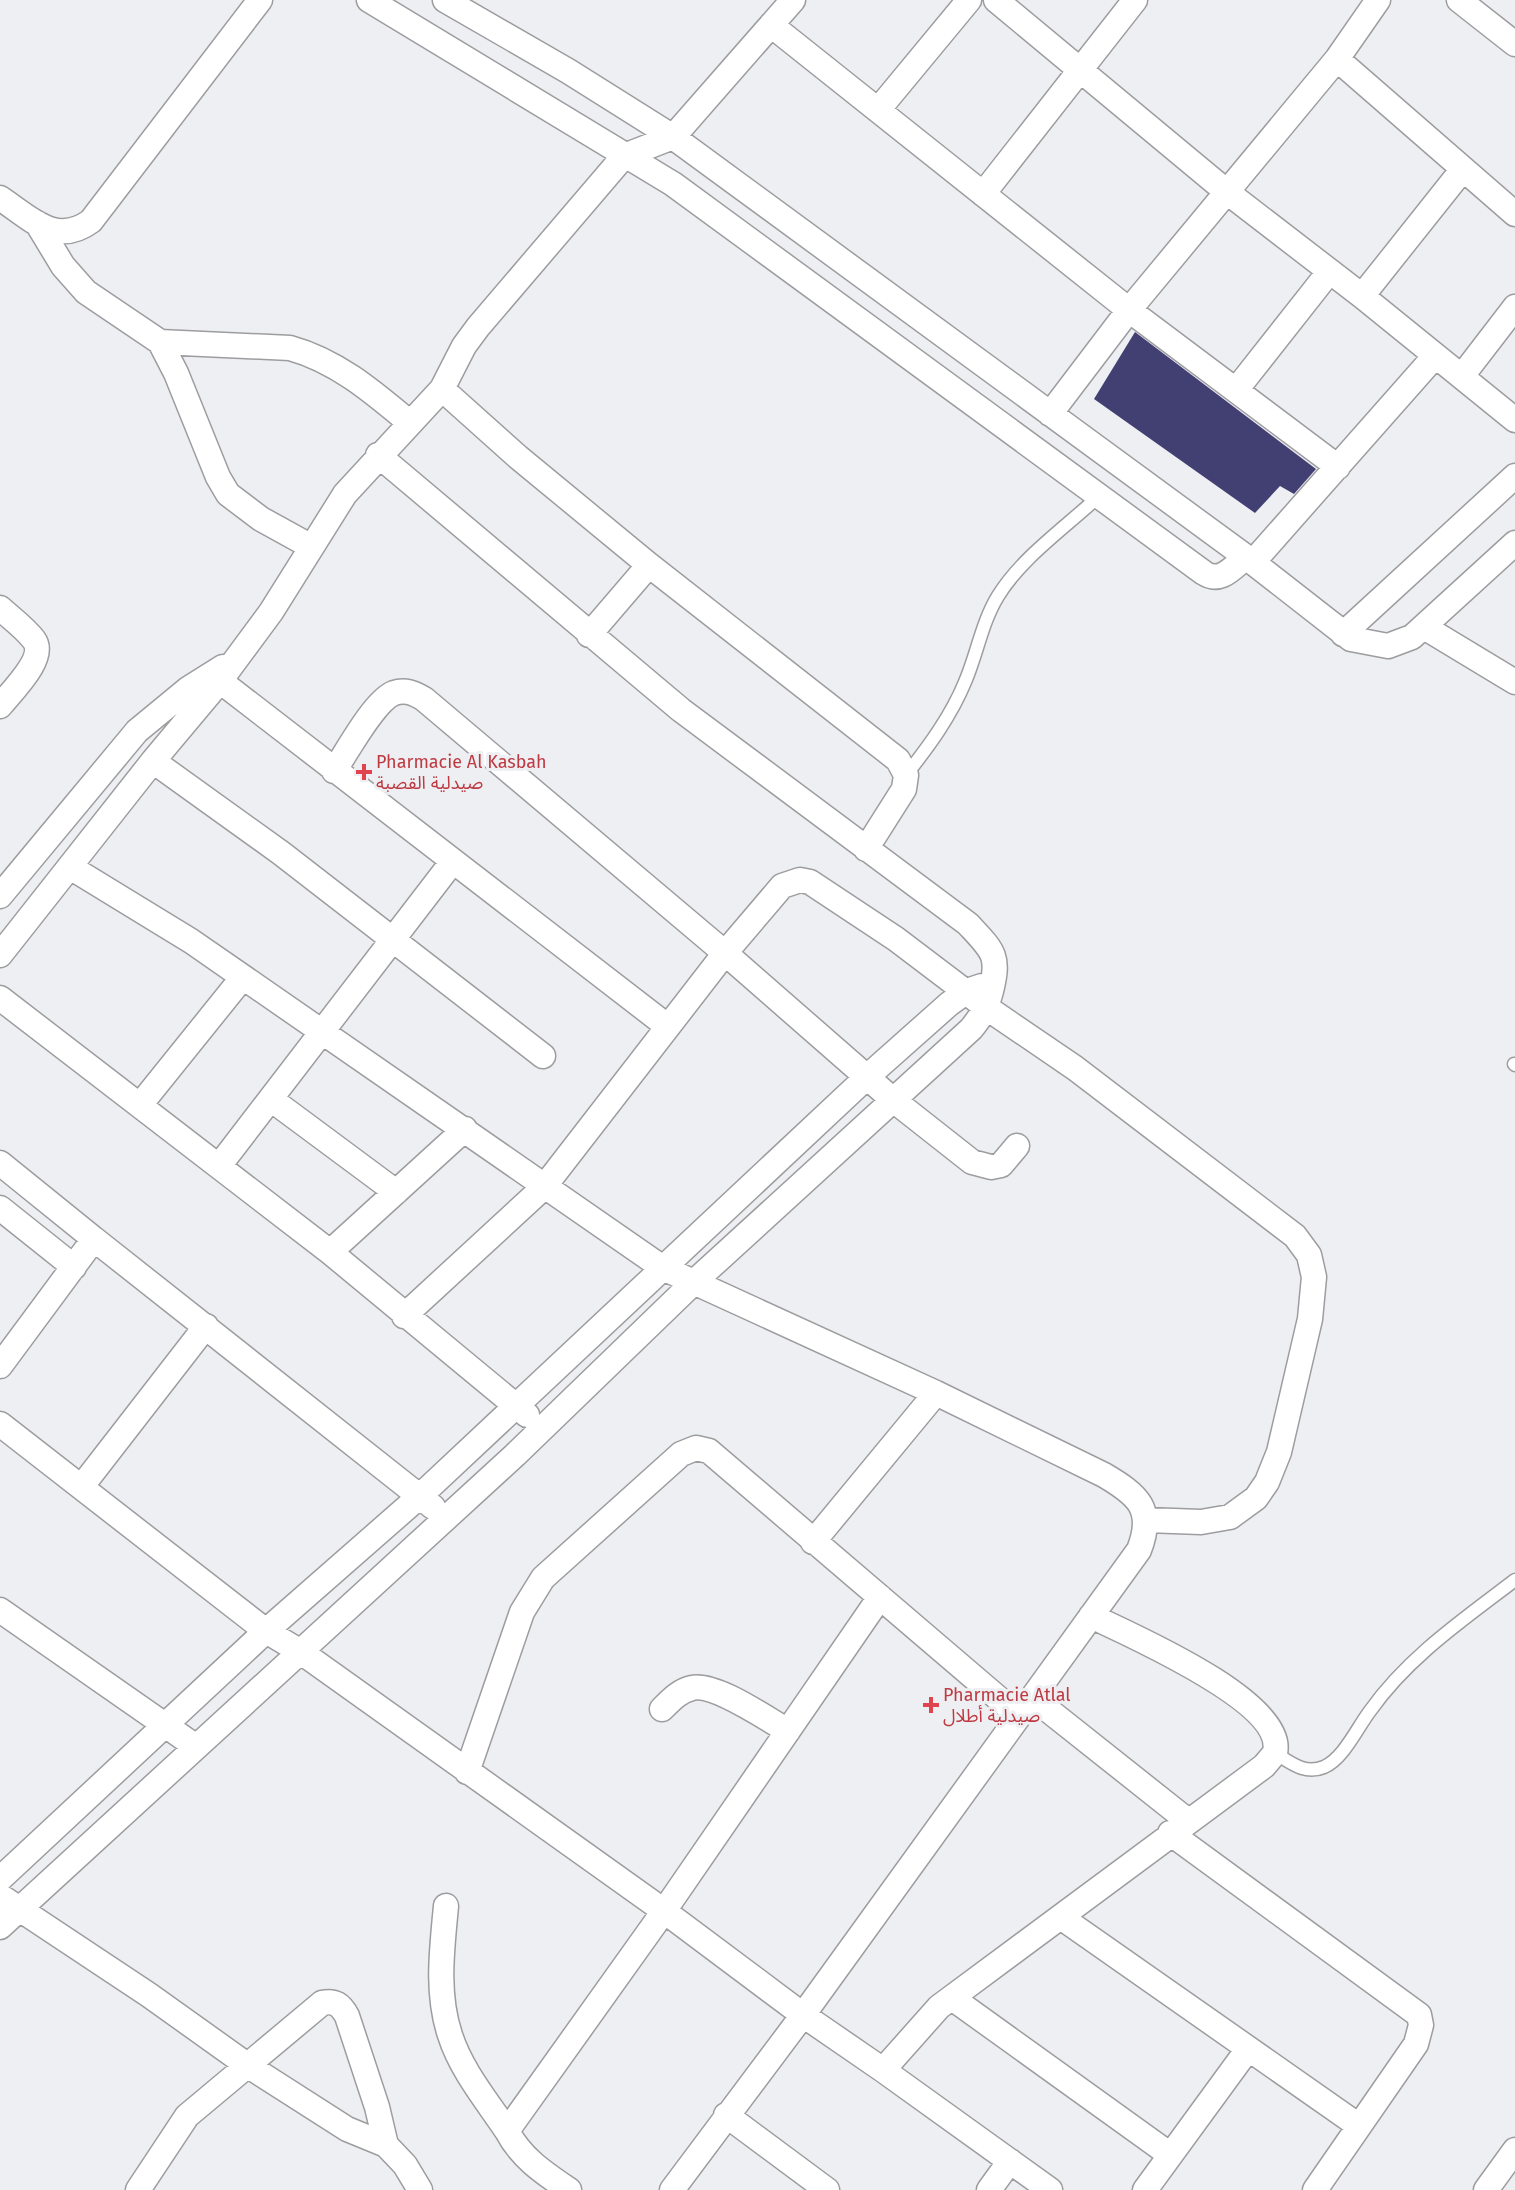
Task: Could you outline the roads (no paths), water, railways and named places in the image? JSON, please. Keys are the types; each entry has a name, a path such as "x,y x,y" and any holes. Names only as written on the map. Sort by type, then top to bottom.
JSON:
{"street":[{"path":"0,198 37,223 64,233 82,227 91,221 261,0"},
{"path":"369,0 673,184 1211,578 1224,575 1250,559 1338,467 1435,356"},
{"path":"445,0 568,71 673,136 1250,559 1343,634 1365,644 1388,646 1401,643 1424,627 1515,543"},
{"path":"1,951 220,681 271,612 310,546 345,494 378,455 442,389 464,346 478,327 624,156 673,136 793,0"},
{"path":"878,110 969,0"},
{"path":"996,0 1227,192 1362,296 1515,420"},
{"path":"982,194 1135,0"},
{"path":"1050,414 1129,310 1337,59 1378,0"},
{"path":"1460,0 1515,44"},
{"path":"771,25 1129,310 1338,467"},
{"path":"1337,59 1515,214"},
{"path":"1362,296 1463,169"},
{"path":"37,223 63,266 86,292 160,342 176,373 218,477 228,494 251,513 310,546"},
{"path":"1236,390 1329,272"},
{"path":"1462,376 1515,307"},
{"path":"160,342 290,348 310,353 363,384 410,423"},
{"path":"442,389 518,457 649,565 898,759 906,775 904,789 866,849"},
{"path":"0,1927 10,1902 195,1746 301,1652 542,1429 693,1283 971,1029 987,1008 996,965 983,940 968,924 681,710 589,635 378,455"},
{"path":"1099,496 1123,466"},
{"path":"1343,634 1515,476"},
{"path":"589,635 649,565"},
{"path":"0,608 36,642 38,653 34,663 0,706"},
{"path":"1424,627 1515,682"},
{"path":"0,896 137,731 188,689 235,659"},
{"path":"220,681 667,1026"},
{"path":"334,771 379,705 395,692 412,692 424,699 725,952 892,1099 972,1162 981,1166 1001,1165 1017,1146"},
{"path":"153,761 392,938 543,1056"},
{"path":"219,1166 272,1100 320,1031 453,861"},
{"path":"70,867 191,941 663,1268 936,1393 1127,1489 1140,1502 1146,1520 1146,1534 1139,1550 803,2015 672,2190"},
{"path":"404,1317 544,1187 667,1026 774,893 791,882 800,880 821,888 987,1008 1075,1068 1295,1236 1309,1255 1314,1277 1310,1319 1279,1452 1267,1482 1256,1498 1230,1517 1202,1522 1146,1520"},
{"path":"140,1105 243,977"},
{"path":"0,1879 266,1631 420,1496 868,1076 967,992 993,983"},
{"path":"0,998 330,1252 404,1317 542,1429"},
{"path":"272,1100 396,1192"},
{"path":"330,1252 465,1129"},
{"path":"0,1163 446,1518"},
{"path":"0,1208 74,1267"},
{"path":"0,1366 94,1239"},
{"path":"82,1486 206,1326"},
{"path":"813,1542 936,1393"},
{"path":"0,1424 266,1631 301,1652 664,1911 803,2015 1050,2190"},
{"path":"467,1772 522,1612 532,1593 555,1566 681,1454 696,1448 710,1451 813,1542 880,1597 1026,1707 1419,2015 1421,2025 1416,2044 1359,2126 1322,2188"},
{"path":"507,2131 664,1911 880,1597"},
{"path":"0,1610 195,1746"},
{"path":"883,2070 919,2027 952,1998 1264,1766 1275,1753 1276,1748 1269,1731 1225,1686 1201,1670 1091,1616"},
{"path":"662,1709 675,1695 692,1688 708,1687 788,1731"},
{"path":"10,1902 149,1995 247,2065 347,2129 386,2145 405,2165 420,2190"},
{"path":"446,1906 441,1969 442,2002 450,2036 464,2064 515,2146 529,2161 568,2190"},
{"path":"1062,1918 1359,2126"},
{"path":"952,1998 1169,2154"},
{"path":"138,2190 186,2116 322,2003 336,2003 347,2016 377,2108 386,2145"},
{"path":"1145,2190 1169,2154 1248,2049"},
{"path":"726,2115 827,2190"},
{"path":"1486,2190 1515,2150"},
{"path":"989,2190 1010,2161"}],"lane":[{"path":"906,775 954,707 986,620 999,595 1030,558 1099,496"},
{"path":"1275,1753 1302,1769 1312,1771 1332,1763 1388,1687 1439,1639 1515,1580"}],"place":[{"name":"Pharmacie Al Kasbah صيدلية القصبة","path":"364,772"},
{"name":"Pharmacie Atlal صيدلية أطلال","path":"931,1705"}]}
